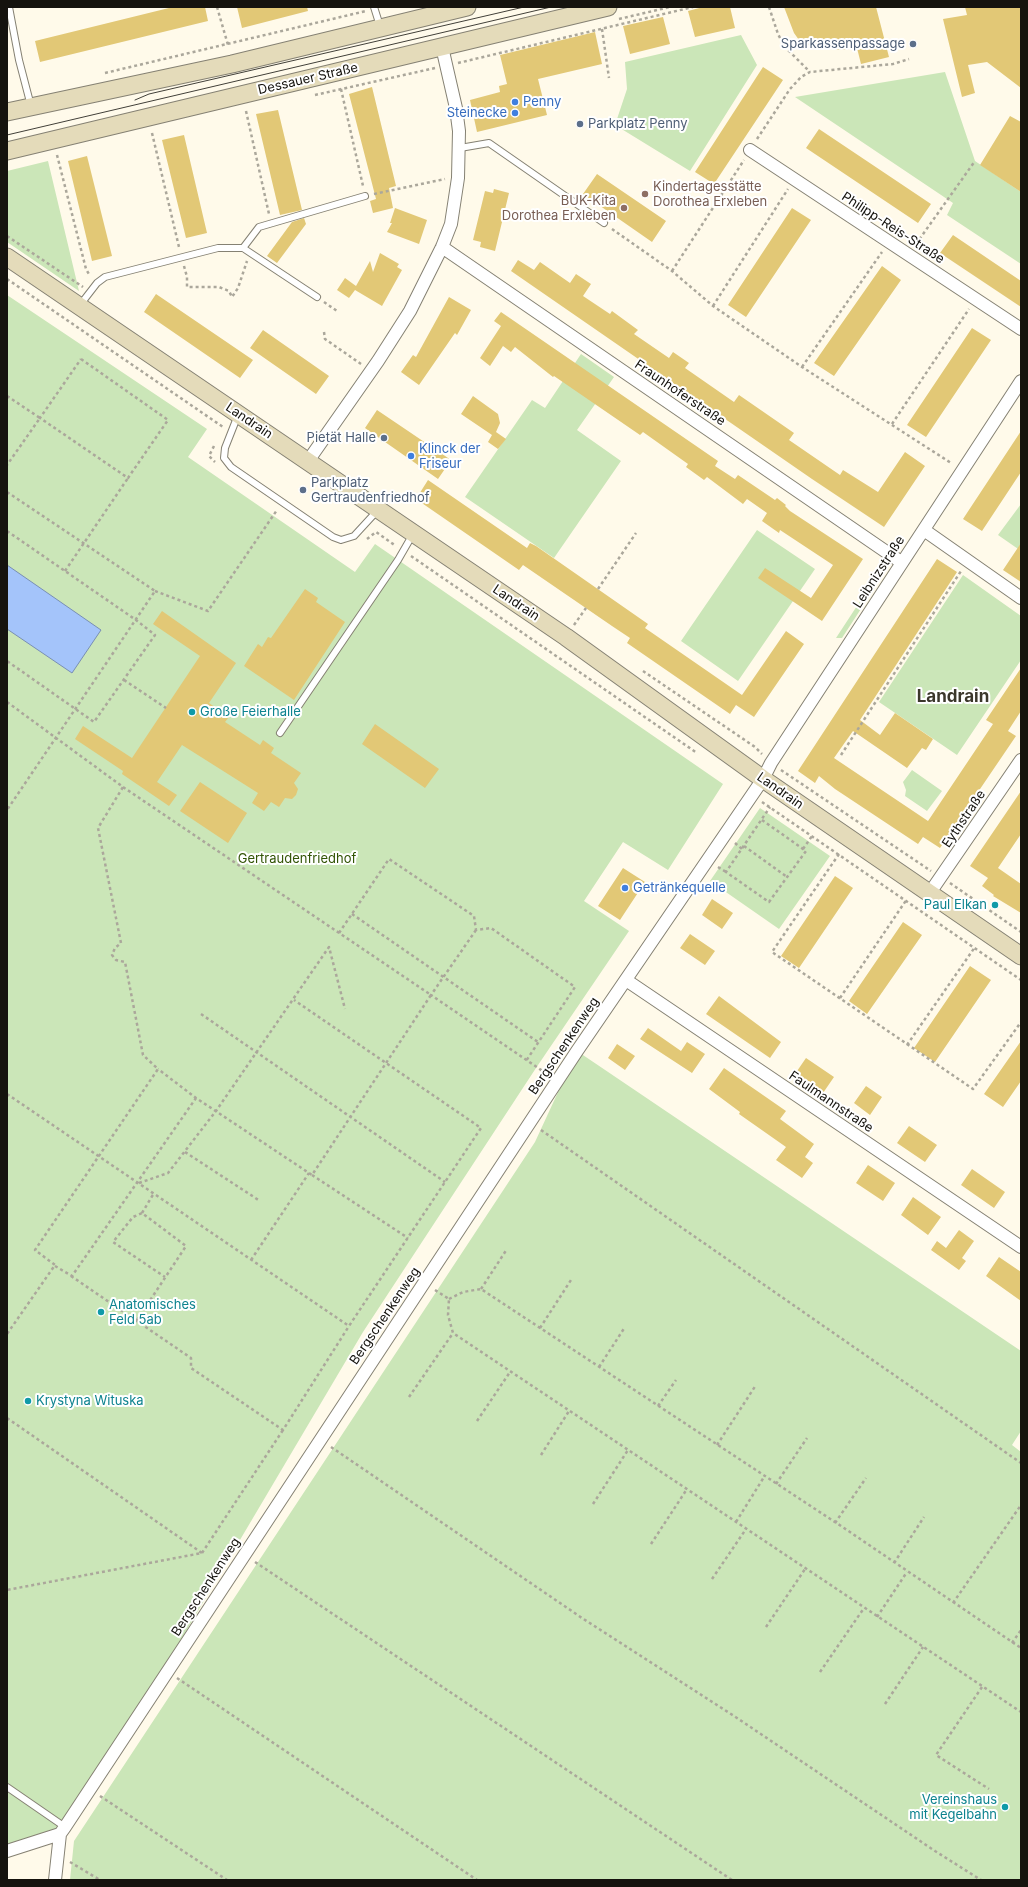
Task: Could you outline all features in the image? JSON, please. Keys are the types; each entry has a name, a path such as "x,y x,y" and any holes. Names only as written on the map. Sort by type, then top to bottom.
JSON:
{"street":[{"path":"7,112 232,64 467,7"},
{"name":"Dessauer Straße","path":"7,151 608,7"},
{"path":"308,461 395,336 422,289 451,224 458,178 460,148 456,108 442,47"},
{"name":"Philipp-Reis-Straße","path":"750,150 1021,329"},
{"name":"Fraunhoferstraße","path":"442,247 902,562"},
{"name":"Landrain","path":"7,257 80,305 413,534 566,637 763,779 1021,956"},
{"name":"Leibnizstraße","path":"763,779 770,763 1021,381"},
{"path":"924,530 1021,598"},
{"name":"Eythstraße","path":"923,890 1021,760"},
{"name":"Bergschenkenweg","path":"55,1880 63,1830 557,1081 763,779"},
{"name":"Faulmannstraße","path":"626,980 1021,1247"},
{"path":"7,1851 63,1830"}],"lane":[{"path":"9,7 31,106"},
{"path":"374,8 380,28"},
{"path":"460,148 489,143 604,223"},
{"path":"243,248 259,227 365,196"},
{"path":"80,305 97,282 115,273 218,248 243,248 317,297"},
{"path":"238,414 229,436 224,458 231,467 333,537 341,540 354,536 379,510"},
{"path":"280,734 413,534"},
{"path":"7,1787 63,1830"}],"path":[{"path":"217,7 228,44 232,64"},
{"path":"312,96 693,7"},
{"path":"769,7 778,34 784,46 810,72"},
{"path":"105,74 374,8"},
{"path":"602,29 610,78"},
{"path":"672,271 790,89 801,77 810,72 893,64 909,59"},
{"path":"341,89 365,196 429,181 458,178"},
{"path":"239,113 253,109"},
{"path":"246,111 271,223"},
{"path":"145,135 159,131"},
{"path":"152,133 187,277 186,287 219,287 229,291 232,297 238,288 247,260 252,253"},
{"path":"50,157 65,154"},
{"path":"57,155 86,269 97,282"},
{"path":"908,254 975,161"},
{"path":"713,306 795,179"},
{"path":"604,223 672,271 713,306 802,367 962,470"},
{"path":"802,367 889,241"},
{"path":"7,279 223,427 220,434"},
{"path":"892,424 976,299"},
{"path":"323,301 337,311"},
{"path":"324,332 325,339 361,364"},
{"path":"7,465 81,359 168,420 65,571"},
{"path":"7,396 128,478"},
{"path":"216,441 210,456 218,466"},
{"path":"7,492 156,591 208,611 282,501"},
{"path":"278,508 284,513"},
{"path":"7,531 136,620 155,635 94,722 7,661"},
{"path":"365,540 376,532 704,758"},
{"path":"598,589 636,533"},
{"path":"841,755 968,561"},
{"path":"7,810 156,591"},
{"path":"566,637 586,608"},
{"path":"124,680 166,708"},
{"path":"7,702 56,736 123,787 557,1081"},
{"path":"123,787 98,828 121,943 114,948 112,955 116,960 125,962 144,1055 158,1069 196,1098 408,1238"},
{"path":"752,795 1021,980"},
{"path":"762,820 806,851 769,902 726,872 770,807"},
{"path":"803,849 822,820"},
{"path":"850,839 772,952 973,1089 1021,1022"},
{"path":"744,846 787,877"},
{"path":"312,1175 431,995 476,930 474,916 389,858 339,933"},
{"path":"840,998 906,900 923,890"},
{"path":"352,914 538,1042"},
{"path":"476,930 491,928 575,987 526,1061"},
{"path":"908,1045 986,932"},
{"path":"139,1183 168,1173 185,1152 216,1111 294,1000 329,947 345,1009"},
{"path":"7,1590 202,1553 349,1326 481,1128 294,1000"},
{"path":"201,1014 256,1054 445,1182"},
{"path":"158,1069 35,1250 190,1358 191,1368 283,1430"},
{"path":"7,1094 349,1326"},
{"path":"71,1276 139,1183 196,1098"},
{"path":"541,1130 1021,1462"},
{"path":"185,1152 260,1202"},
{"path":"251,1260 309,1173"},
{"path":"154,1193 142,1213 133,1216 113,1242 165,1277"},
{"path":"137,1320 186,1246 142,1213"},
{"path":"481,1289 507,1249"},
{"path":"7,1334 55,1265"},
{"path":"540,1328 571,1280"},
{"path":"424,1282 450,1299"},
{"path":"450,1299 462,1292 481,1289 1021,1648"},
{"path":"450,1299 448,1315 453,1333 1021,1712"},
{"path":"598,1367 625,1327"},
{"path":"409,1397 453,1333"},
{"path":"477,1421 510,1372"},
{"path":"658,1406 676,1380"},
{"path":"717,1445 756,1385"},
{"path":"540,1455 569,1411"},
{"path":"7,1418 202,1553"},
{"path":"776,1484 807,1438"},
{"path":"319,1440 582,1618 734,1716 928,1847 981,1880"},
{"path":"593,1504 628,1450"},
{"path":"736,1522 764,1476"},
{"path":"835,1523 866,1478"},
{"path":"651,1544 687,1489"},
{"path":"953,1603 1021,1504"},
{"path":"894,1563 924,1517"},
{"path":"712,1579 746,1529"},
{"path":"244,1555 732,1880"},
{"path":"766,1627 805,1569"},
{"path":"877,1617 907,1572"},
{"path":"820,1672 864,1608"},
{"path":"1012,1642 1021,1630"},
{"path":"885,1704 922,1647"},
{"path":"166,1672 477,1880"},
{"path":"982,1687 936,1755 988,1789"},
{"path":"89,1790 227,1880"},
{"path":"57,1862 72,1862 100,1880"}],"green space":[{"path":"741,35 757,65 690,171 615,125 627,89 625,62"},
{"path":"945,72 975,161 1021,192 1021,264 947,215 953,203 795,97"},
{"path":"48,161 79,291 7,242 7,171"},
{"name":"Gertraudenfriedhof","path":"7,295 207,429 188,457 355,572 375,544 723,784 668,870 623,842 584,901 629,931 536,1068 363,1332 66,1834 7,1854"},
{"path":"581,354 614,377 577,430 621,461 554,558 465,497 532,400 545,408"},
{"path":"1021,504 1021,551 998,535"},
{"path":"757,530 815,569 738,681 681,641"},
{"path":"885,563 885,572 842,638 836,638"},
{"path":"963,575 1021,616 1021,660 957,755 879,702"},
{"path":"912,770 942,791 927,811 905,796 906,790 903,782"},
{"path":"760,808 830,856 779,929 710,881"},
{"path":"577,1051 1021,1351 1021,1431 1012,1445 1021,1452 1021,1880 70,1880 74,1841 535,1142"}],"water":[{"path":"7,565 101,630 72,673 7,629"}],"building":[{"path":"173,7 205,7 208,21 40,62 35,41"},
{"path":"237,7 307,7 308,11 242,28"},
{"path":"703,7 730,7 735,28 695,37 688,11"},
{"path":"784,7 876,7 889,57 861,64 857,48 843,50 812,47 799,40 794,33"},
{"path":"965,7 1021,7 1021,88 987,62 968,65 975,93 962,97 943,19 967,15"},
{"path":"663,17 670,44 630,54 623,26"},
{"path":"595,32 602,64 538,79 547,115 477,132 470,100 500,92 499,86 507,84 500,55"},
{"path":"763,67 783,80 714,184 695,172"},
{"path":"372,87 396,186 389,188 393,208 373,213 370,201 376,199 349,94"},
{"path":"278,110 302,210 280,215 256,114"},
{"path":"1010,116 1021,122 1021,192 980,165"},
{"path":"819,129 931,204 918,223 806,148"},
{"path":"184,135 207,233 186,238 162,140"},
{"path":"87,156 112,256 92,261 68,161"},
{"name":"BUK-Kita Dorothea Erxleben","path":"597,174 666,221 652,242 583,194"},
{"path":"494,189 509,193 495,251 480,247 481,242 473,240 485,191 493,193"},
{"path":"395,208 427,220 419,244 387,232 392,223 390,223"},
{"path":"792,208 811,220 746,317 728,305"},
{"path":"304,218 306,224 277,263 267,256 292,222"},
{"path":"953,235 1021,281 1021,307 940,253"},
{"path":"380,253 399,264 397,267 402,270 382,306 355,290 349,298 337,290 345,278 356,286 370,261 373,272"},
{"path":"518,260 534,270 540,262 570,283 576,274 591,284 583,296 610,314 612,311 638,330 634,334 669,358 673,352 689,363 685,368 734,402 739,395 794,433 789,440 840,475 843,470 878,492 905,452 925,466 884,527 511,271"},
{"path":"882,266 901,280 834,376 814,363"},
{"path":"156,294 253,360 240,378 144,312"},
{"path":"449,297 471,310 457,335 455,333 419,385 401,372 413,355 416,357"},
{"path":"501,312 718,461 715,466 735,479 738,475 775,500 777,498 786,505 785,506 790,511 863,559 822,621 758,578 765,568 811,598 833,565 780,530 779,533 762,521 767,513 747,499 743,504 707,477 704,480 686,467 688,464 643,432 640,435 554,376 553,377 515,347 511,352 503,346 490,366 480,358 501,326 494,321"},
{"path":"972,328 991,340 926,437 907,425"},
{"path":"263,330 329,376 316,394 250,348"},
{"path":"473,396 498,414 500,423 496,432 506,439 498,449 488,442 492,435 461,414"},
{"path":"377,410 451,460 438,479 365,428"},
{"path":"1021,431 1021,472 982,531 963,519"},
{"path":"428,480 527,548 530,543 536,546 648,624 645,628 742,695 786,631 804,644 754,717 736,705 730,714 627,643 630,638 523,565 519,570 416,499"},
{"path":"1021,543 1021,582 1003,570"},
{"path":"937,559 957,572 860,720 880,735 895,713 933,739 926,750 922,748 907,768 853,731 834,758 928,821 993,724 986,720 1021,668 1021,711 1008,731 1016,736 940,848 923,837 918,844 835,789 819,776 815,783 798,771"},
{"path":"305,589 318,598 316,602 345,622 294,700 244,666 258,644 262,647 268,637 271,638"},
{"name":"Große Feierhalle","path":"162,611 236,663 209,703 229,717 225,722 260,745 263,740 274,748 271,753 301,773 294,783 298,789 296,795 292,799 285,798 279,807 271,802 264,811 252,803 258,793 182,745 157,782 177,795 169,806 122,774 123,771 75,739 83,726 132,758 200,656 153,624"},
{"path":"375,724 439,769 425,788 362,744"},
{"path":"200,782 247,813 228,843 180,811"},
{"path":"1021,791 1021,834 998,868 1021,884 1021,913 993,896 994,895 982,886 988,878 970,866"},
{"path":"623,868 645,882 620,920 598,906"},
{"path":"835,876 853,888 799,968 781,956"},
{"path":"712,899 733,913 722,929 702,915"},
{"path":"903,922 922,935 867,1014 849,1001"},
{"path":"690,934 715,951 705,965 680,948"},
{"path":"970,966 991,980 935,1062 914,1048"},
{"path":"719,996 781,1042 770,1058 706,1014"},
{"path":"648,1028 681,1051 687,1042 705,1054 692,1073 640,1039"},
{"path":"1021,1041 1021,1081 1003,1107 984,1094"},
{"path":"617,1044 635,1056 625,1070 608,1058"},
{"path":"806,1058 834,1077 823,1093 795,1074"},
{"path":"724,1068 786,1111 780,1119 814,1144 805,1157 813,1163 802,1178 776,1160 786,1147 739,1114 740,1112 709,1089"},
{"path":"866,1086 882,1097 870,1115 854,1103"},
{"path":"909,1126 937,1145 925,1162 897,1143"},
{"path":"868,1165 895,1183 883,1201 856,1183"},
{"path":"972,1169 1005,1192 994,1208 961,1185"},
{"path":"913,1197 941,1217 928,1235 901,1215"},
{"path":"959,1230 974,1241 962,1258 966,1261 959,1270 931,1250 937,1241 946,1248"},
{"path":"999,1257 1021,1272 1021,1301 986,1276"}],"tram line":[{"path":"135,100 149,94 524,7"},
{"path":"7,135 551,7"}],"place":[{"name":"Sparkassenpassage","path":"913,44"},
{"name":"Penny","path":"515,102"},
{"name":"Steinecke","path":"515,113"},
{"name":"Parkplatz Penny","path":"580,124"},
{"name":"Kindertagesstätte Dorothea Erxleben","path":"645,194"},
{"name":"BUK-Kita Dorothea Erxleben","path":"624,208"},
{"name":"Pietät Halle","path":"384,438"},
{"name":"Klinck der Friseur","path":"411,456"},
{"name":"Parkplatz Gertraudenfriedhof","path":"303,490"},
{"name":"Große Feierhalle","path":"192,712"},
{"name":"Getränkequelle","path":"625,888"},
{"name":"Paul Elkan","path":"995,905"},
{"name":"Anatomisches Feld 5ab","path":"101,1312"},
{"name":"Krystyna Wituska","path":"28,1401"},
{"name":"Vereinshaus mit Kegelbahn","path":"1005,1807"}],"district":[{"name":"Landrain","path":"953,697"}]}
